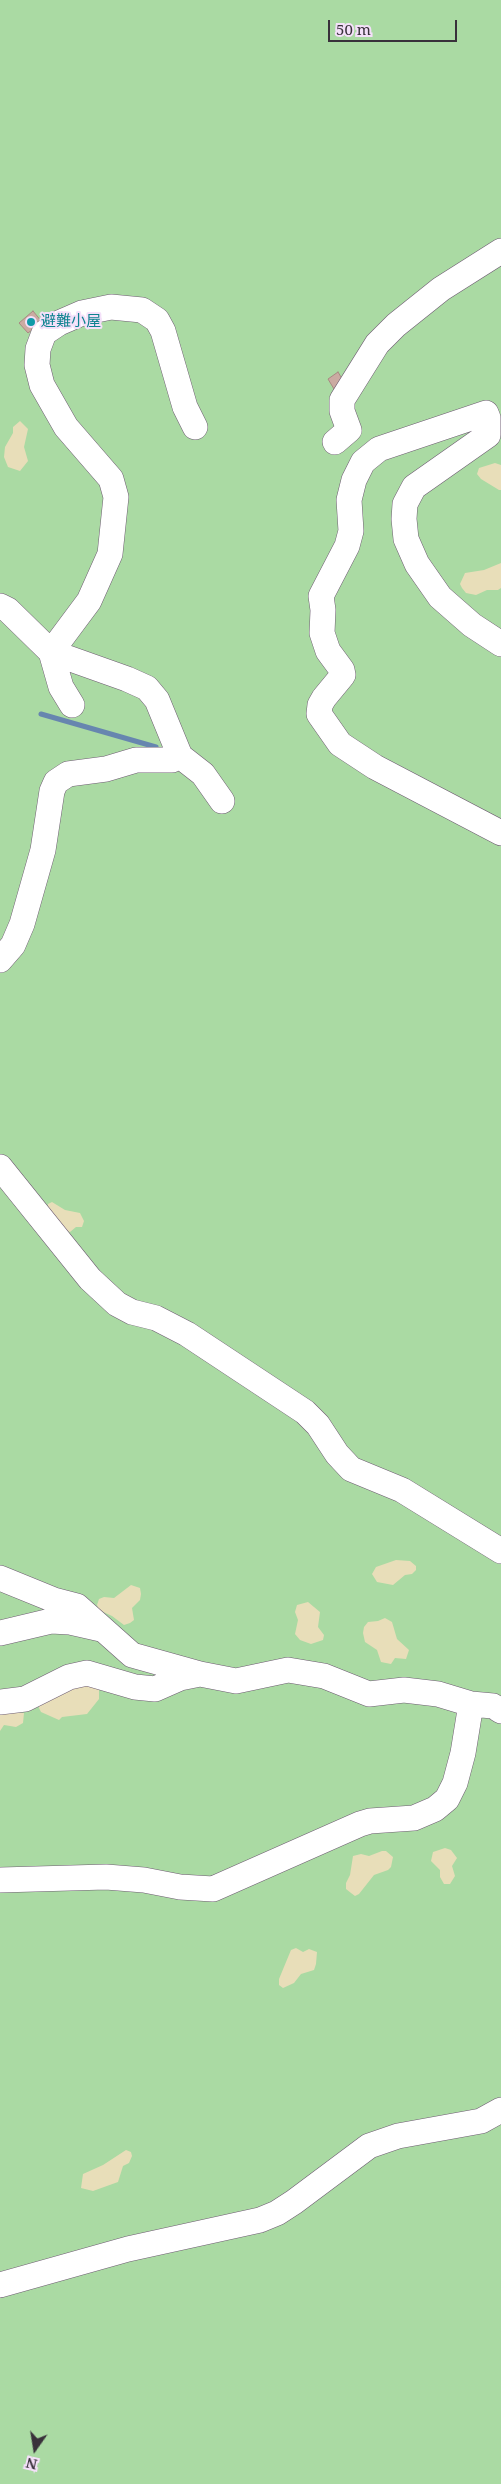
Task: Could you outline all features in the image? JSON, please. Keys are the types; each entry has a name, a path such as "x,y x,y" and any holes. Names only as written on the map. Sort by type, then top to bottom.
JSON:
{"lane":[{"path":"335,442 349,430 342,411 342,400 377,344 396,325 441,289 501,251"},
{"path":"51,652 89,601 110,554 116,497 111,479 66,427 42,385 37,365 38,348 44,333 59,323 82,313 110,307 142,310 157,320 163,331 185,407 195,427"},
{"path":"501,644 472,624 440,597 417,564 406,539 404,520 405,504 414,487 488,434 488,418 486,413 379,449 363,462 354,480 349,500 351,530 347,546 321,596 323,610 322,633 328,651 342,670 343,675 324,698 320,705 319,714 340,744 375,767 501,833"},
{"path":"0,606 8,610 51,652 128,679 147,688 157,700 180,756 203,774 222,801"},
{"path":"51,652 61,687 72,705"},
{"path":"0,960 13,944 22,924 43,850 52,791 56,782 68,774 106,769 136,760 172,760 180,756"},
{"path":"0,1167 90,1279 117,1304 132,1312 156,1318 187,1334 305,1412 318,1425 337,1454 351,1469 402,1490 501,1551"},
{"path":"0,1578 54,1600 77,1606 132,1655 200,1674 236,1681 288,1670 324,1676 369,1694 404,1690 438,1694 491,1705 463,1753 455,1783 446,1799 435,1809 414,1818 370,1820 213,1889 180,1887 144,1880 106,1877 0,1880"},
{"path":"0,1633 51,1621 70,1622 106,1630"},
{"path":"0,1702 25,1699 69,1677 87,1672 136,1687 155,1689 180,1678 200,1674"},
{"path":"0,2285 128,2249 260,2220 278,2213 369,2146 398,2136 481,2121 501,2110"}],"green space":[{"path":"0,0 501,0 501,2484 0,2484"}],"sand":[{"path":"20,421 28,429 24,447 28,461 20,471 8,467 4,457 5,447 13,433 13,427"},
{"path":"495,463 501,465 501,490 481,479 477,474 479,468"},
{"path":"501,563 501,588 498,590 487,590 476,595 466,593 462,588 460,584 465,573 484,570"},
{"path":"52,1202 65,1210 80,1213 84,1221 82,1227 76,1227 70,1232 64,1230 47,1209 48,1204"},
{"path":"396,1560 410,1561 416,1566 416,1570 412,1574 405,1575 393,1585 377,1582 372,1574 376,1567"},
{"path":"131,1585 140,1588 141,1594 140,1600 132,1608 134,1620 124,1625 112,1616 99,1610 97,1605 99,1599 104,1597 114,1598"},
{"path":"308,1602 320,1612 318,1627 324,1635 323,1640 311,1644 300,1640 295,1634 298,1620 295,1612 297,1605"},
{"path":"385,1618 392,1622 397,1639 409,1650 406,1659 395,1658 391,1664 381,1662 377,1650 365,1642 363,1633 364,1627 368,1622"},
{"path":"77,1683 99,1689 99,1699 87,1714 62,1717 59,1720 41,1712 39,1702"},
{"path":"0,1710 24,1713 23,1723 16,1727 4,1725 0,1731"},
{"path":"445,1848 451,1850 457,1858 452,1866 455,1876 450,1884 444,1884 440,1877 440,1870 431,1861 433,1852"},
{"path":"386,1851 393,1857 391,1867 374,1875 359,1894 355,1896 346,1889 353,1856 361,1854 369,1856"},
{"path":"296,1948 303,1952 309,1949 317,1952 316,1964 314,1970 301,1974 294,1983 283,1988 279,1985 279,1979 291,1950"},
{"path":"126,2150 131,2152 132,2156 129,2163 123,2166 118,2182 93,2191 81,2188 83,2174 103,2165"}],"building":[{"name":"避難小屋","path":"33,311 42,322 28,333 19,323"},
{"path":"338,372 344,382 334,389 328,379"}],"waterway":[{"path":"41,714 156,747"}],"place":[{"name":"避難小屋","path":"31,322"}]}
